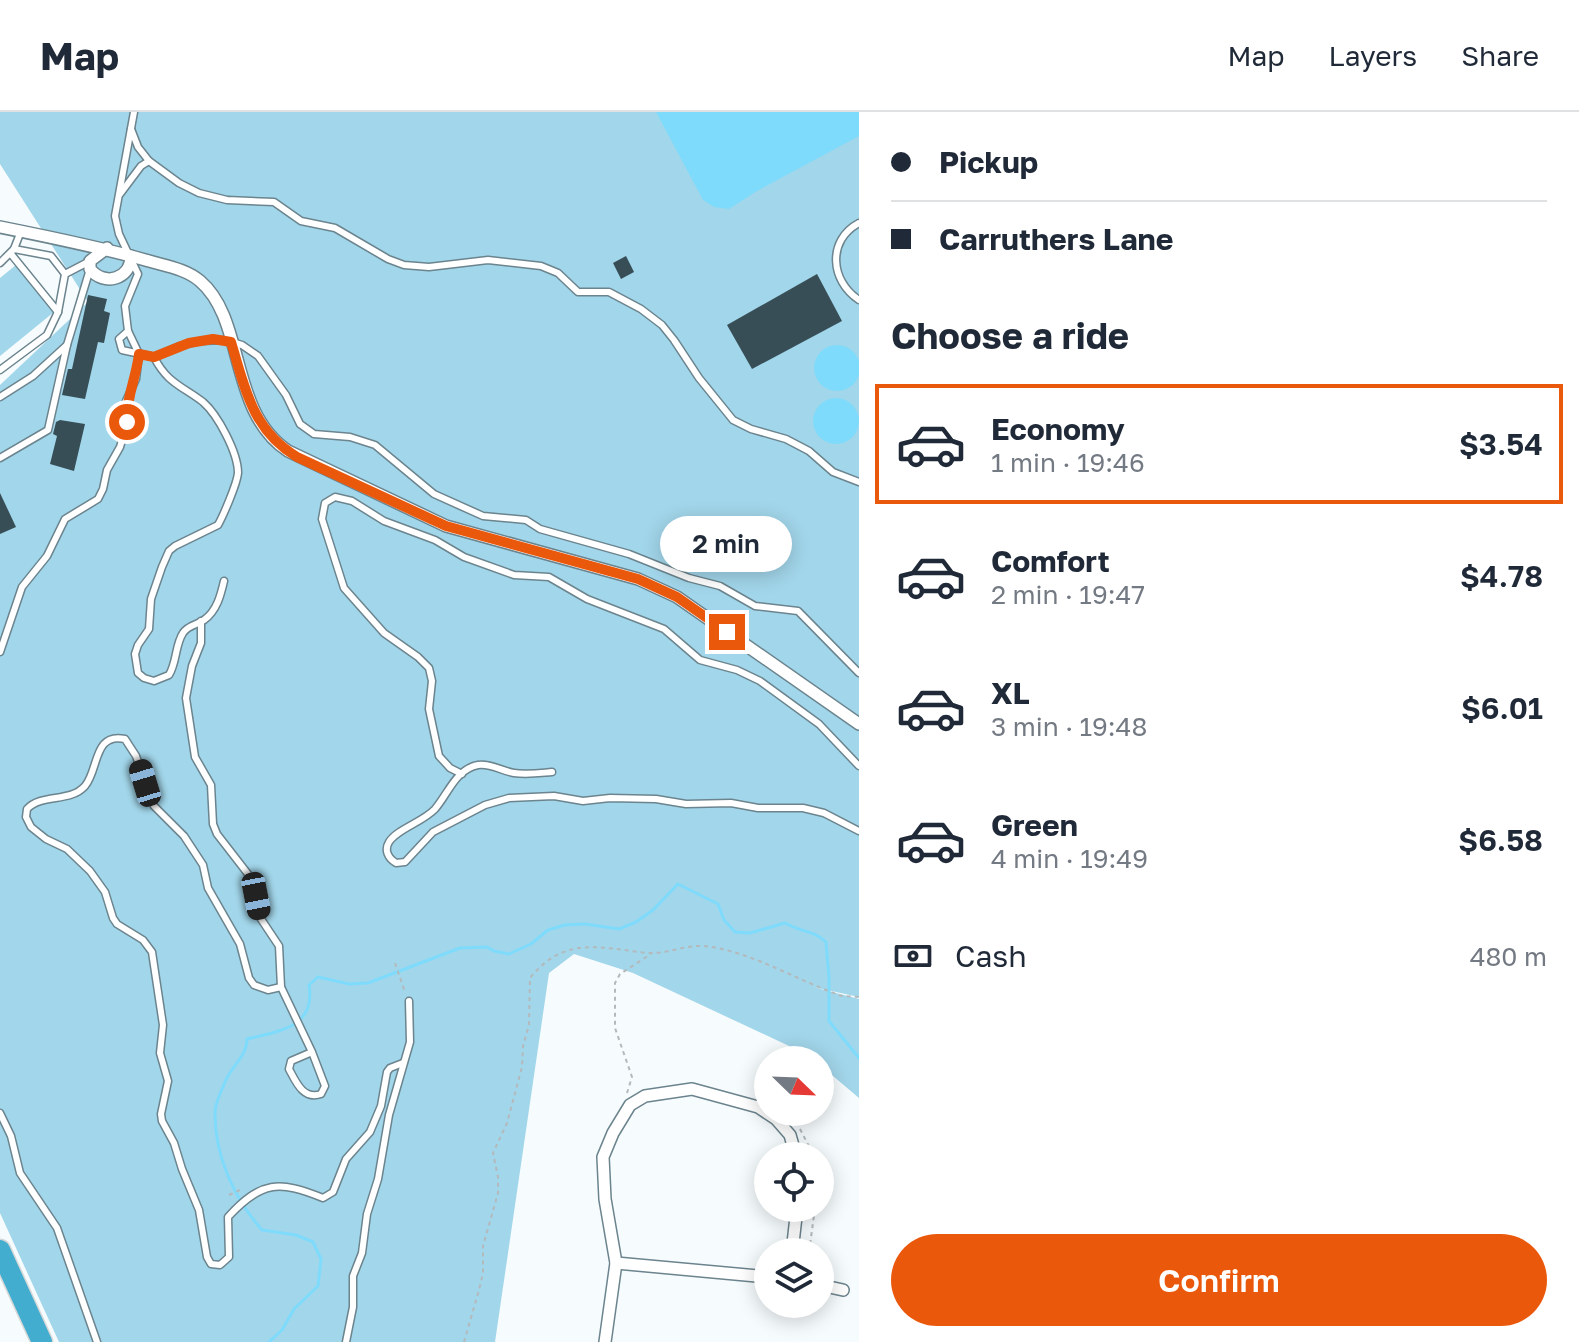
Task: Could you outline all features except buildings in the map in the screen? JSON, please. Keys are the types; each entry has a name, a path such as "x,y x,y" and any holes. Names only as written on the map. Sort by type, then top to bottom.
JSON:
{"highway":[{"path":"0,1250 42,1342"}],"street":[{"path":"0,227 107,248 189,274 202,283 221,313 260,424 271,438 288,451 446,526 638,579 677,597 859,724"},
{"path":"107,248 90,265 99,277 117,277 128,270 131,256"},
{"path":"605,1342 616,1263 605,1199 603,1157 630,1105 645,1096 692,1089 758,1107 776,1119 792,1142"},
{"path":"616,1263 754,1276"},
{"path":"834,1288 843,1290"}],"lane":[{"path":"0,652 16,599 29,576 47,556 65,519 101,495 107,470 125,433 126,401 136,379 139,354 128,331 126,301 138,274 115,223 134,112"},
{"path":"131,129 138,147 149,161 188,188 217,198 274,202 301,221 335,228 404,265 429,267 497,260 547,268 558,273 578,292 609,292 635,305 662,325 733,420 786,439 809,451 833,472 859,482"},
{"path":"117,200 135,173 149,161"},
{"path":"859,223 843,235 836,254 837,271 844,285 859,300"},
{"path":"0,263 13,251 21,231"},
{"path":"0,370 47,335 65,286 65,274 51,256 13,251"},
{"path":"13,251 58,312"},
{"path":"65,274 90,265"},
{"path":"0,458 48,430 67,345 90,265"},
{"path":"128,331 119,339 120,348 154,357 189,343 213,339 250,348 286,395 300,424 314,434 350,437 375,445 434,494 483,516 526,520 540,529 629,554 689,578 720,586 755,606 798,611 859,673"},
{"path":"0,397 33,376 67,345"},
{"path":"154,357 171,382 201,401 217,418 238,470 218,525 183,540 166,557 151,599 149,629 136,650 138,673 150,681 166,677 173,669 184,631 209,616 219,600 224,581"},
{"path":"462,774 450,768 439,756 429,709 432,681 429,668 384,633 352,598 340,579 322,519 325,503 335,497 352,501 384,521 435,540 464,557 514,575 549,577 587,599 664,629 700,660 737,670 760,681 819,724 859,766"},
{"path":"201,621 201,643 192,666 186,698 195,757 211,785 213,824 217,834 248,874 261,919 279,946 281,987 312,1052 325,1086 321,1094 314,1096 303,1092 289,1069 291,1061 312,1052"},
{"path":"281,987 268,990 254,985 249,978 240,944 208,888 203,865 184,836 154,806 136,756 125,739 111,739 101,747 90,778 81,790 37,802 27,809 26,817 31,827 46,839 67,849 90,871 103,887 117,924 143,940 152,952 163,1025 160,1053 168,1081 162,1121 174,1143 199,1210 207,1257 215,1266 229,1257 226,1221 235,1210 263,1189 277,1184 323,1198 333,1192 346,1159 370,1132 379,1115 387,1072 403,1063"},
{"path":"552,772 518,773 479,764 462,774 428,815 391,838 387,853 391,860 400,864 405,862 433,832 485,805 509,798 554,796 583,801 656,799 686,804 731,803 758,808 803,808 824,813 859,831"},
{"path":"346,1342 353,1307 353,1276 362,1253 367,1214 378,1179 389,1115 410,1042 409,1001"},
{"path":"0,1113 11,1136 20,1173 57,1228 97,1342"}],"path":[{"path":"464,1342 483,1273 483,1246 498,1193 493,1153 507,1123 522,1067 523,1046 529,1025 530,978 549,958 564,950 606,947 652,953 701,946 742,956 836,994 859,997"},
{"path":"626,1095 632,1077 615,1028 615,983 620,974 652,953"},
{"path":"395,963 409,1001"},
{"path":"229,1195 242,1189"}],"shaded area":[{"path":"0,112 859,112 859,997 813,987 859,999 859,1098 834,1077 834,1046 789,1046 633,973 574,954 549,973 495,1342 59,1342 0,1213 0,385 88,302 0,164"},
{"path":"656,112 859,112 859,136 729,209 714,207 703,200"},
{"path":"16,265 54,312 0,356 0,278"},
{"path":"828,347 846,347 858,359 858,377 846,389 828,389 816,377 816,359"},
{"path":"836,398 852,405 859,421 852,437 836,444 820,437 813,421 820,405"}],"waterway":[{"path":"269,1342 282,1330 294,1309 318,1286 321,1259 313,1242 296,1235 262,1230 252,1218 222,1160 215,1111 225,1082 244,1051 247,1039 283,1030 301,1019 310,999 309,985 318,977 349,984 368,983 460,948 487,947 509,954 531,944 548,930 565,925 585,924 619,929 653,910 678,884 718,904 724,920 735,932 750,933 785,923 826,942 829,1021 859,1058"}],"route":[{"path":"127,422 126,401 136,379 139,354 154,357 189,343 213,339 231,342 260,424 281,447 297,457 446,526 638,579 677,597 727,632"}]}
